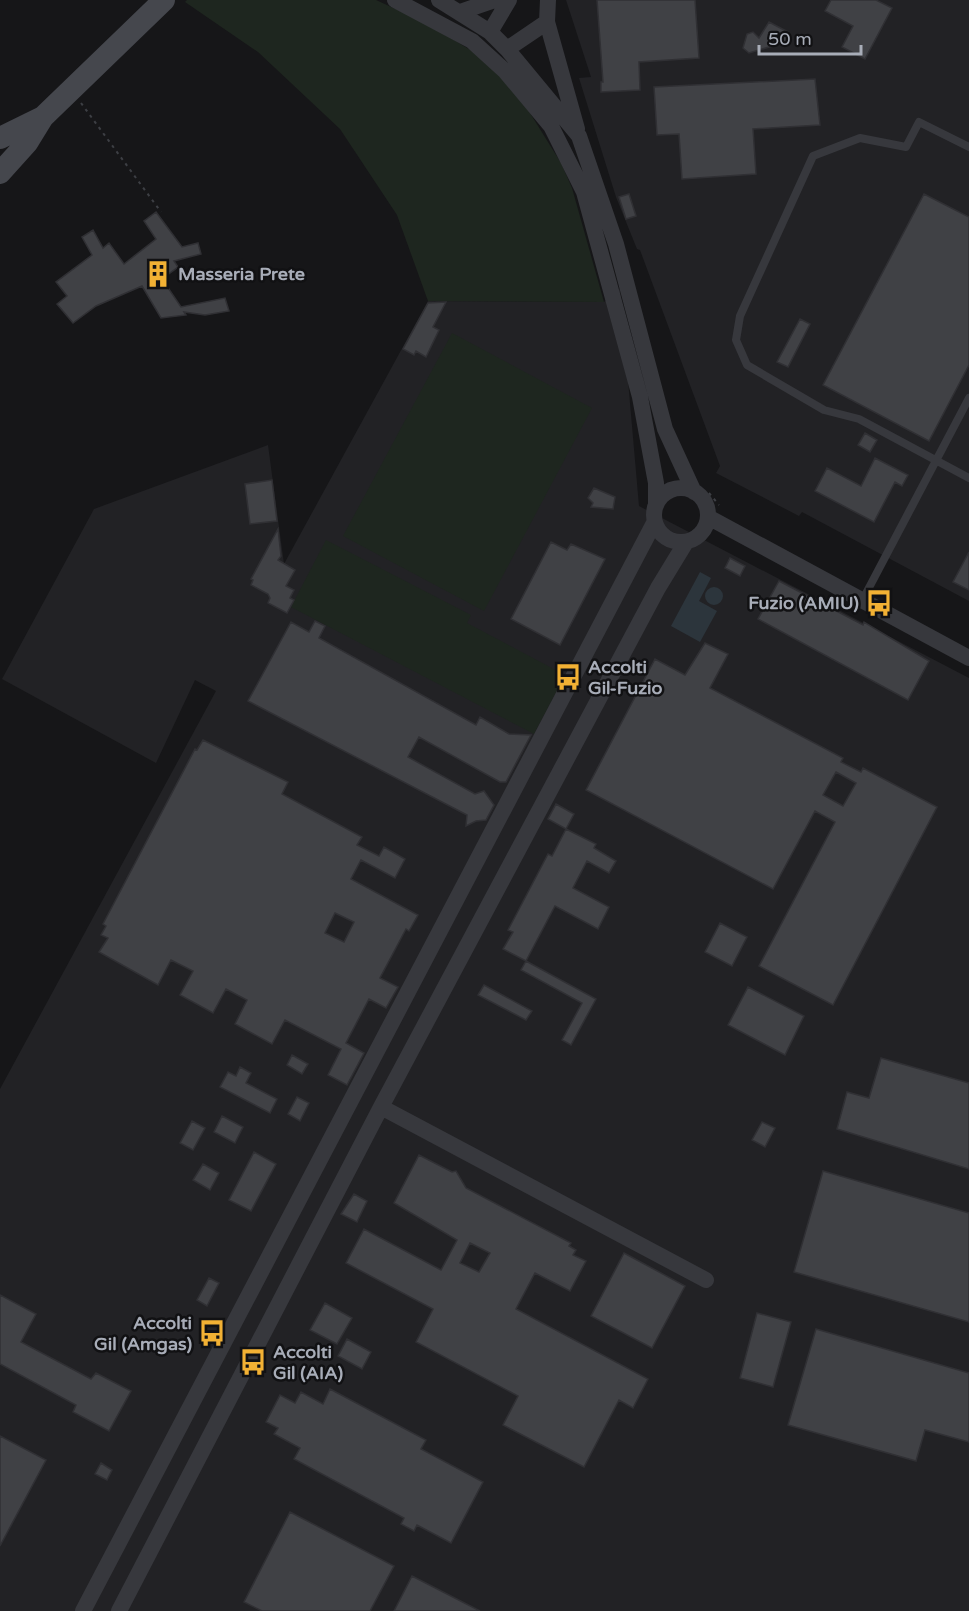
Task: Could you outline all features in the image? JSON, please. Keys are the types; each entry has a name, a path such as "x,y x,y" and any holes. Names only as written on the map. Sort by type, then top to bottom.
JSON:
{"main road":[{"path":"0,173 27,143 43,117 164,0"},
{"path":"1,137 43,117"}],"street":[{"path":"82,1611 654,523 656,483 640,397 584,192 551,126 505,71 472,41 394,0"},
{"path":"440,0 490,32 507,49 579,136"},
{"path":"460,12 495,0"},
{"path":"490,32 509,0"},
{"path":"548,0 547,22 579,136 616,244 665,429 694,492"},
{"path":"507,49 547,22"},
{"path":"119,1611 381,1107 658,588 686,542 701,533 708,517 705,502 694,492 686,489 669,491 656,503"},
{"path":"708,517 969,658"},
{"path":"654,523 663,536 670,540 686,542"},
{"path":"381,1107 706,1280"}],"lane":[{"path":"969,147 920,122 906,147 860,138 813,156 740,316 736,340 747,365 824,410 859,419 969,478"},
{"path":"862,601 969,398"}],"path":[{"path":"70,89 161,212"}],"shaded area":[{"path":"187,0 376,0 426,23 472,51 495,68 525,105 561,163 572,188 604,302 428,301 397,215 340,129 258,52 185,2"},
{"path":"566,0 969,0 969,601 802,512 799,516 716,473 720,466 640,250 637,249 616,197 579,78 591,77"},
{"path":"620,289 639,506 969,678 969,1611 0,1611 0,1089 216,691 195,680 156,763 2,679 94,509 268,445 284,564 428,301 604,302"},
{"path":"452,333 592,408 484,611 343,536"},
{"path":"326,540 471,615 467,623 565,675 534,734 291,607"},
{"path":"700,572 711,578 699,601 717,611 700,642 671,626"},
{"path":"710,587 718,587 723,592 721,603 710,605 705,600 705,592"}],"building":[{"path":"597,0 695,0 699,58 639,62 640,90 601,92 601,82 603,82"},
{"path":"831,0 876,0 892,8 865,59 842,47 853,26 825,11"},
{"path":"769,22 788,32 786,42 749,53 743,48 747,34 753,32 759,38"},
{"path":"815,79 820,125 753,129 756,174 682,179 679,134 657,135 654,87"},
{"path":"629,194 636,216 626,219 619,197"},
{"path":"924,194 969,217 969,365 929,441 823,385"},
{"path":"156,212 182,247 198,243 201,254 174,261 178,267 162,279 181,307 225,298 229,311 205,315 184,312 186,315 161,318 142,286 96,306 73,323 57,304 67,296 56,282 92,255 82,237 93,230 103,248 109,243 124,264 156,239 144,221"},
{"path":"446,302 433,327 439,330 426,357 416,351 414,355 403,349 428,303"},
{"path":"800,319 810,324 788,367 777,362"},
{"path":"865,433 877,440 870,452 858,445"},
{"path":"875,458 908,475 902,486 895,482 874,522 815,491 827,468 861,486"},
{"path":"272,480 277,521 250,524 245,484"},
{"path":"594,488 615,497 613,509 591,507 593,503 588,498"},
{"path":"278,529 281,556 278,560 295,570 286,586 294,590 290,598 294,600 287,613 268,603 270,598 268,594 251,585 253,580 251,579"},
{"path":"551,542 567,550 571,544 605,559 560,645 511,619"},
{"path":"969,552 969,590 953,582"},
{"path":"730,558 745,566 740,576 725,568"},
{"path":"779,581 863,625 864,622 929,661 908,700 758,619"},
{"path":"315,621 325,626 319,638 476,725 480,717 509,734 531,735 506,782 500,782 419,737 408,757 475,794 484,791 494,805 486,820 476,821 466,826 467,815 248,701 291,622 309,632"},
{"path":"705,643 728,654 710,688 843,758 841,762 861,772 863,768 937,807 833,1005 759,966 835,822 815,811 773,889 586,790 655,659 685,675","holes":["836,772 856,783 843,806 823,795"]},
{"path":"203,740 288,782 282,794 362,837 357,845 379,856 384,847 405,859 395,878 361,860 351,879 418,915 409,931 406,929 380,978 398,987 386,1008 369,999 346,1043 364,1053 347,1085 328,1075 341,1049 285,1020 272,1044 235,1024 247,1000 226,989 213,1013 180,995 193,971 171,960 158,985 99,952 108,938 101,935 106,926 103,924 195,749 197,750","holes":["335,913 354,922 344,942 325,933"]},
{"path":"556,804 574,814 566,829 548,819"},
{"path":"566,829 596,844 594,848 616,861 609,873 587,861 573,888 609,907 598,929 555,906 526,961 503,949 513,932 508,930 548,854 552,856"},
{"path":"720,923 747,937 732,966 705,952"},
{"path":"526,961 596,999 571,1045 562,1040 582,1003 521,970"},
{"path":"484,985 532,1011 526,1020 478,995"},
{"path":"748,987 804,1016 785,1055 728,1025"},
{"path":"292,1055 308,1064 302,1074 287,1065"},
{"path":"881,1058 969,1083 969,1169 837,1129 847,1092 869,1098"},
{"path":"240,1067 251,1073 246,1083 277,1099 270,1113 220,1087 228,1072 236,1076"},
{"path":"297,1097 309,1103 300,1121 288,1114"},
{"path":"222,1116 243,1127 235,1143 214,1132"},
{"path":"192,1121 205,1128 193,1150 180,1143"},
{"path":"762,1122 775,1128 765,1147 752,1140"},
{"path":"254,1152 276,1164 251,1211 229,1200"},
{"path":"419,1155 452,1172 456,1171 466,1188 571,1243 569,1246 576,1250 573,1255 586,1261 570,1291 535,1273 516,1309 648,1379 633,1408 619,1400 584,1467 503,1425 518,1396 416,1342 433,1309 346,1263 364,1229 441,1270 457,1240 394,1203","holes":["470,1243 490,1253 479,1272 460,1263"]},
{"path":"203,1164 219,1173 210,1190 193,1180"},
{"path":"823,1171 969,1213 969,1322 794,1272"},
{"path":"354,1194 367,1201 357,1222 341,1214"},
{"path":"624,1253 685,1286 652,1348 591,1316"},
{"path":"209,1278 219,1283 207,1306 197,1300"},
{"path":"0,1295 36,1314 21,1342 91,1379 96,1373 131,1391 109,1431 73,1412 76,1405 0,1364"},
{"path":"325,1303 352,1318 337,1344 310,1330"},
{"path":"757,1313 791,1322 773,1387 740,1378"},
{"path":"816,1329 969,1373 969,1442 925,1430 916,1461 788,1425"},
{"path":"347,1339 371,1352 362,1369 338,1356"},
{"path":"330,1389 426,1440 421,1449 483,1482 451,1543 417,1525 414,1531 401,1524 404,1518 294,1459 300,1448 274,1434 278,1428 266,1422 280,1395 295,1403 301,1392 323,1404"},
{"path":"0,1436 46,1460 0,1546"},
{"path":"101,1463 112,1470 107,1480 95,1474"},
{"path":"290,1512 394,1566 370,1611 262,1611 244,1602"},
{"path":"412,1576 480,1611 394,1611"}],"place":[{"name":"Masseria Prete","path":"158,274"},
{"name":"Fuzio (AMIU)","path":"879,603"},
{"name":"Accolti Gil-Fuzio","path":"568,677"},
{"name":"Accolti Gil (Amgas)","path":"212,1333"},
{"name":"Accolti Gil (AIA)","path":"253,1362"}]}
